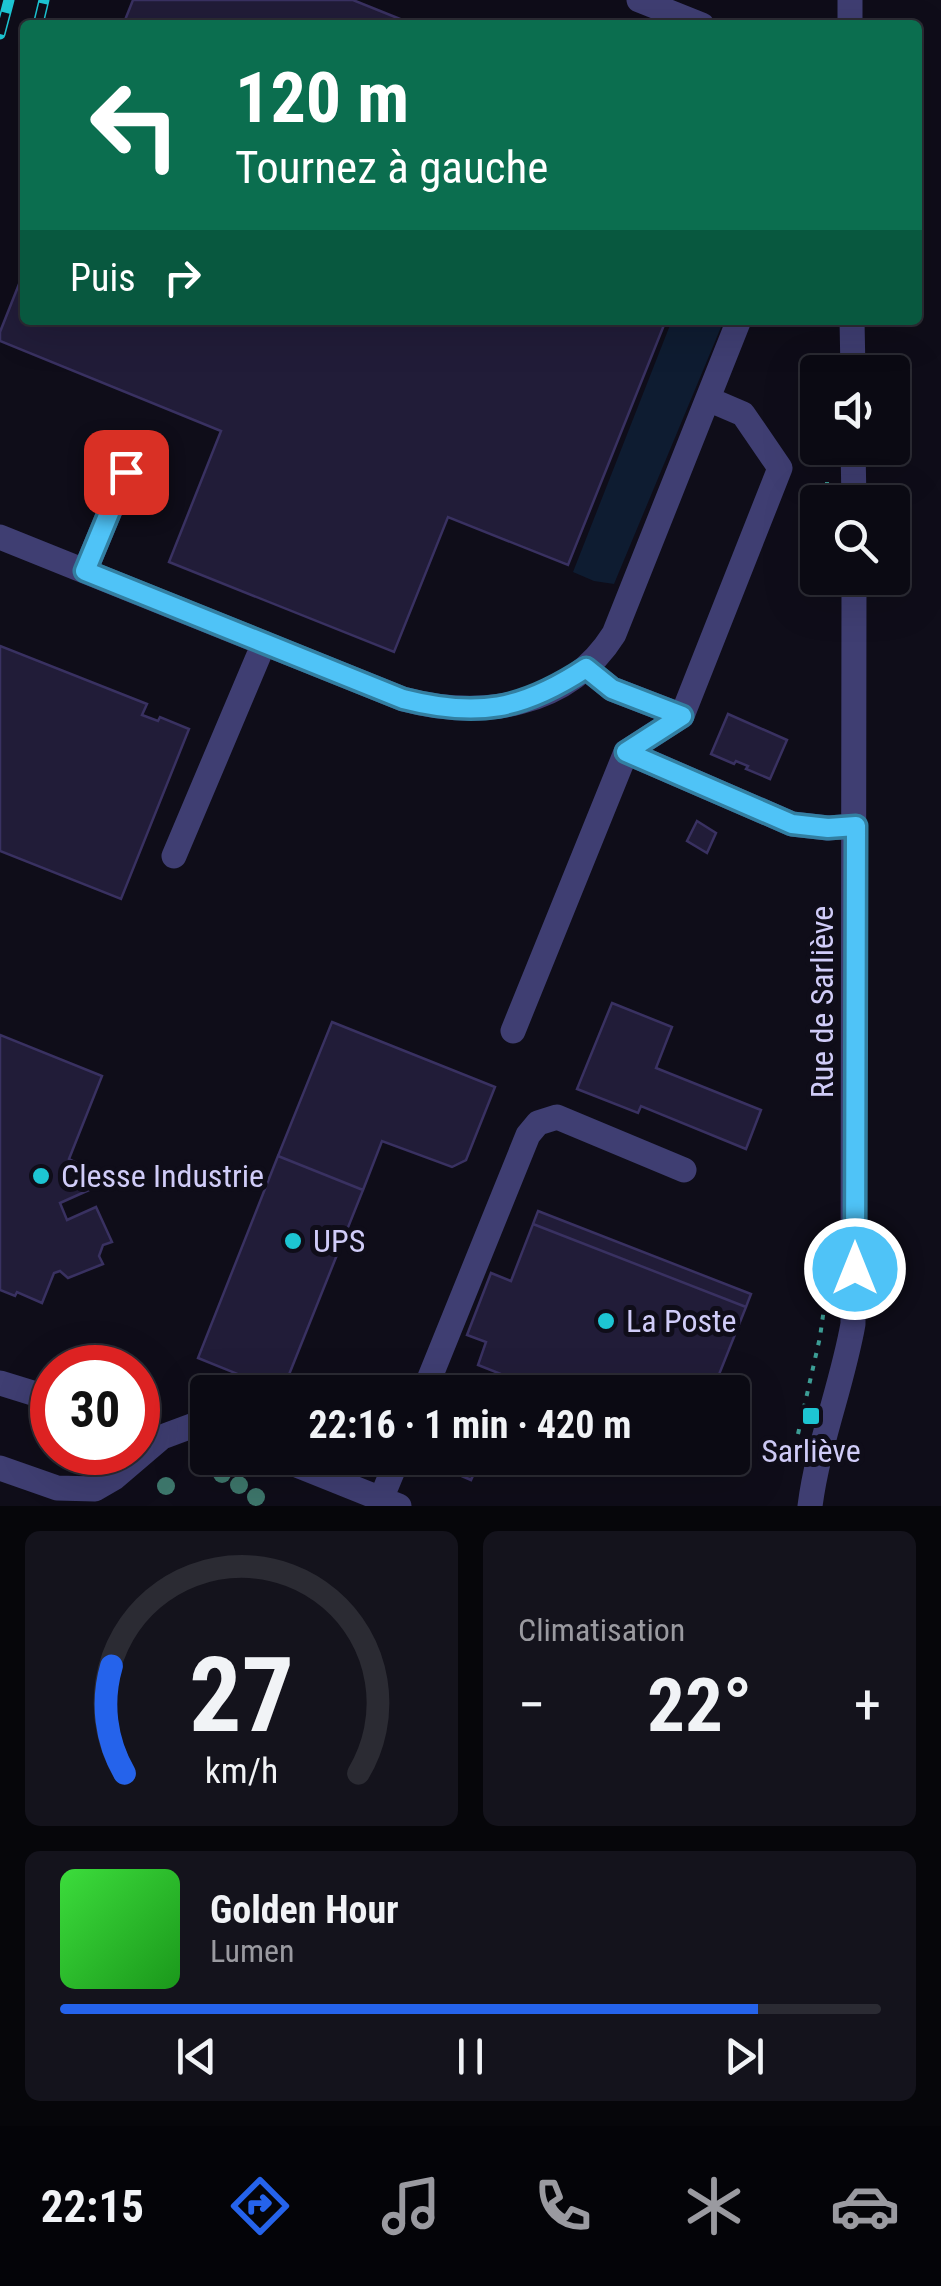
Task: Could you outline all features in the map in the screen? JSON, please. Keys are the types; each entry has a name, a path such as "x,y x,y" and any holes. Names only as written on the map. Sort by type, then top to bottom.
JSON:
{"street":[{"path":"638,0 689,20"},
{"path":"0,537 403,699 431,706 478,709 516,704 549,693 586,668 614,634 737,325"},
{"path":"852,325 853,355"},
{"path":"513,1031 626,752 682,716 780,468 742,414 708,399"},
{"path":"85,571 126,472"},
{"name":"Rue de Sarliève","path":"798,1506 811,1494 846,1367 852,1324 854,595"},
{"path":"174,856 264,643"},
{"path":"586,668 612,689 682,716"},
{"path":"626,752 792,824 856,826"},
{"path":"431,1375 528,1135 538,1124 557,1117 684,1170"},
{"path":"0,1383 30,1392"},
{"path":"0,1468 56,1488 95,1489 162,1437 190,1427"},
{"path":"320,1475 388,1503 394,1475"}],"path":[{"path":"811,1494 798,1433 820,1337 828,1274"}],"water":[{"path":"670,325 722,325 614,584 573,572"}],"building":[{"path":"133,0 353,0 403,20 125,20"},
{"path":"20,282 20,325 664,325 568,565 448,517 394,652 169,562 221,431 0,341"},
{"path":"0,646 147,704 142,715 158,721 160,717 189,729 121,899 0,851"},
{"path":"728,714 787,740 770,779 746,769 748,766 711,754"},
{"path":"697,821 716,833 707,853 687,841"},
{"path":"612,1003 672,1027 656,1068 761,1110 746,1149 641,1106 638,1113 577,1089"},
{"path":"332,1022 495,1087 466,1160 452,1167 382,1141 363,1190 278,1156"},
{"name":"Clesse Industrie","path":"0,1035 102,1076 69,1159 77,1163 89,1190 60,1203 67,1220 96,1207 112,1242 103,1245 99,1256 103,1264 68,1278 60,1271 54,1273 42,1303 17,1292 15,1296 0,1290"},
{"name":"UPS","path":"278,1156 363,1190 289,1375 240,1375 198,1358"},
{"path":"538,1211 751,1294 746,1307 533,1224"},
{"name":"La Poste","path":"533,1224 746,1307 719,1375 503,1375 478,1365 486,1342 467,1335 491,1273 511,1281"}],"railway":[{"path":"0,34 9,0"},
{"path":"39,20 44,0"}],"place":[{"name":"Clesse Industrie","path":"41,1176"},
{"name":"UPS","path":"293,1241"},
{"name":"La Poste","path":"606,1321"},
{"name":"Sarliève","path":"811,1416"}],"route":[{"path":"126,472 85,571 403,699 431,706 478,709 516,704 549,693 586,668 612,689 682,716 626,752 792,824 856,826 855,1269"}]}
